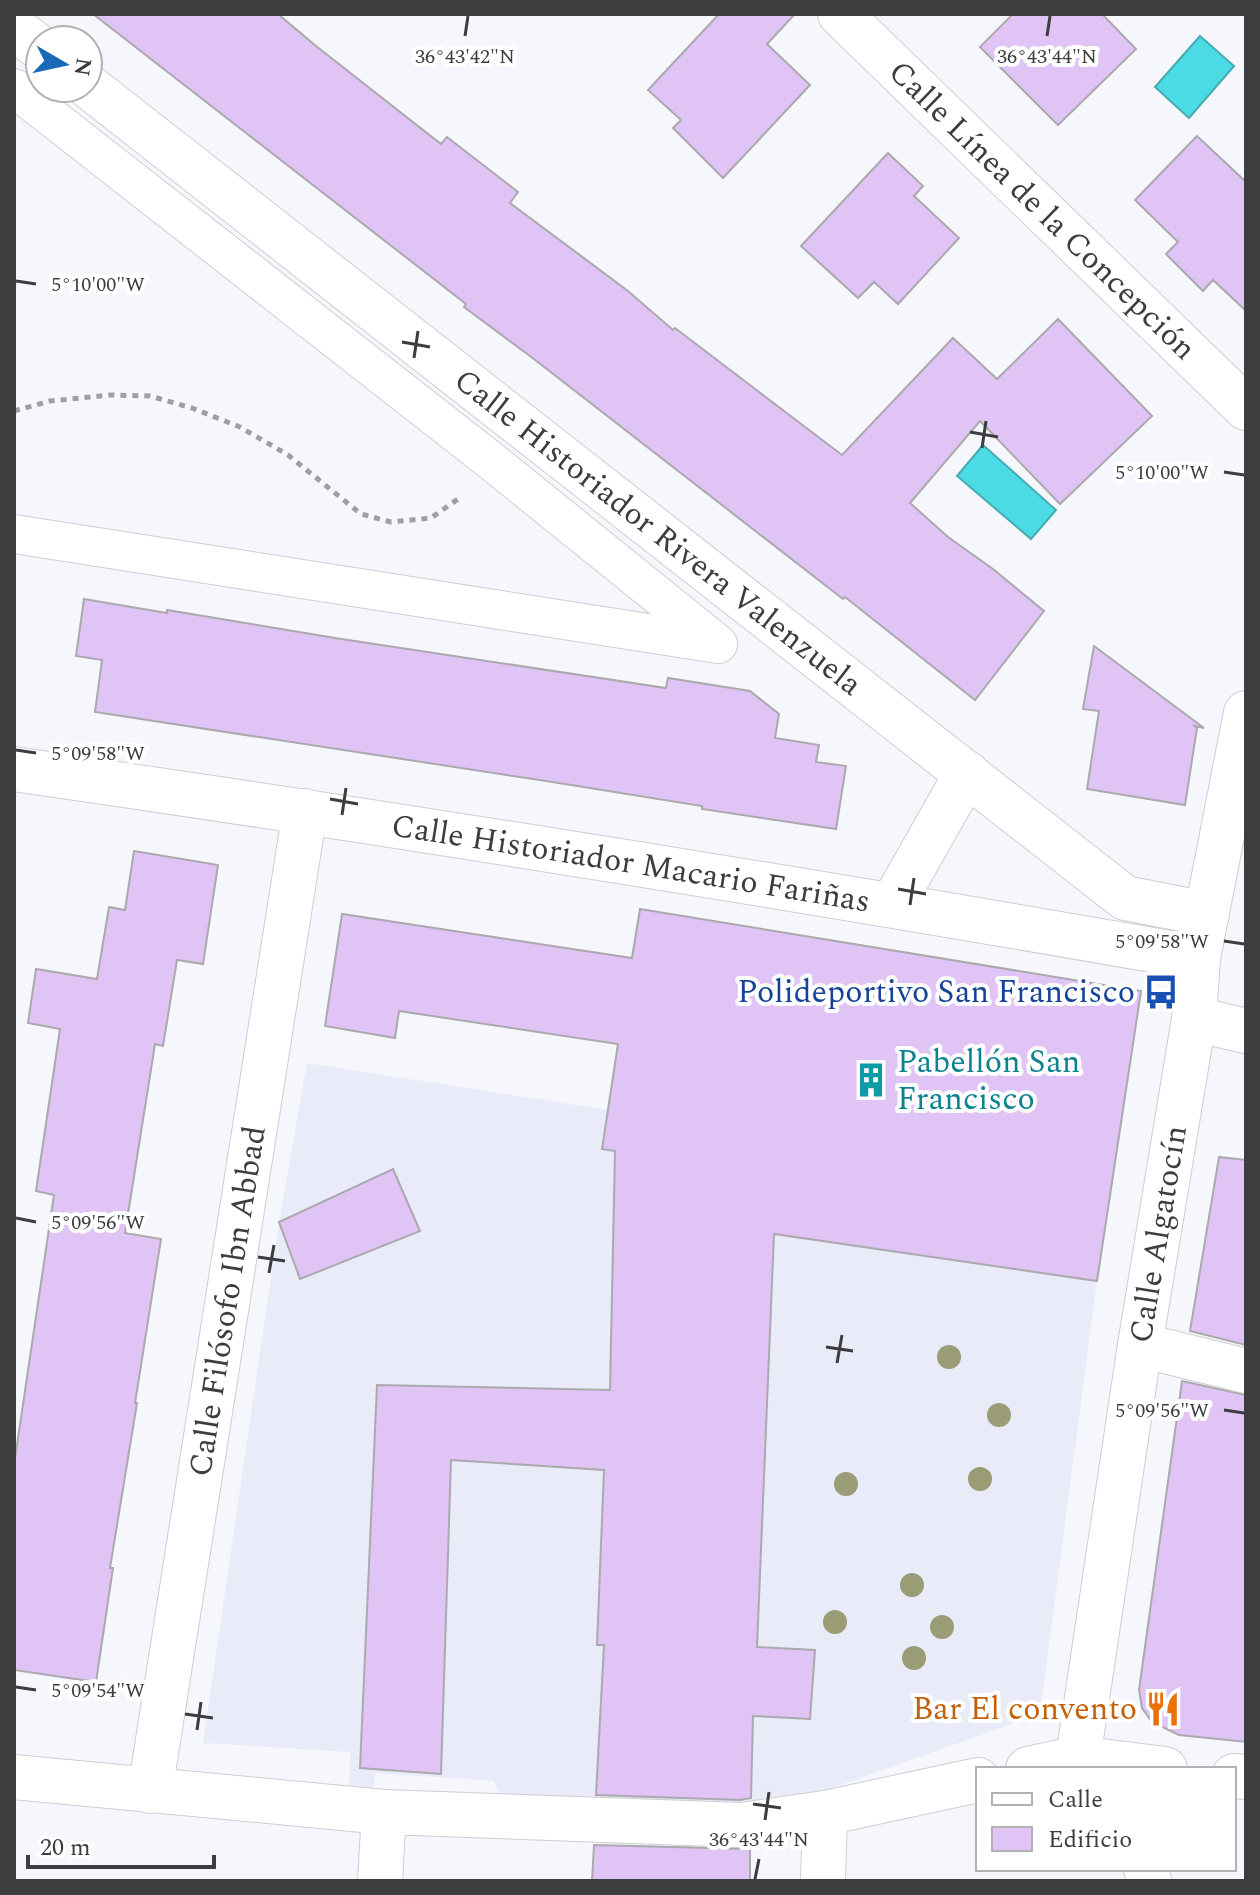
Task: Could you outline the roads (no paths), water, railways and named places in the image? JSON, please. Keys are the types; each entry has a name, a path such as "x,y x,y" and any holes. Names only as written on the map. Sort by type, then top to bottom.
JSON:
{"street":[{"name":"Calle Línea de la Concepción","path":"840,14 1246,408"},
{"path":"14,88 490,460 718,644 14,534"},
{"name":"Calle Historiador Rivera Valenzuela","path":"104,99 1125,898 1207,914"},
{"name":"Calle Algatocín","path":"1078,1758 1140,1345 1194,1019 1198,958 1246,713"},
{"name":"Calle Historiador Macario Fariñas","path":"14,769 305,811 892,905 1198,958"},
{"path":"892,905 967,773"},
{"name":"Calle Filósofo Ibn Abbad","path":"150,1791 305,811"},
{"path":"1194,1019 1246,1031"},
{"path":"1140,1345 1246,1371"},
{"path":"1037,1767 1078,1758 1132,1767"},
{"path":"14,1777 384,1812 741,1825 825,1813 976,1780"},
{"path":"380,1881 384,1812"},
{"path":"823,1881 825,1813"}],"water":[{"path":"1200,36 1234,66 1189,118 1155,87"},
{"path":"983,445 1056,510 1031,539 957,476"}],"place":[{"name":"Polideportivo San Francisco","path":"1161,992"},
{"name":"Pabellón San Francisco","path":"871,1080"},
{"name":"Bar El convento","path":"1163,1709"}]}
